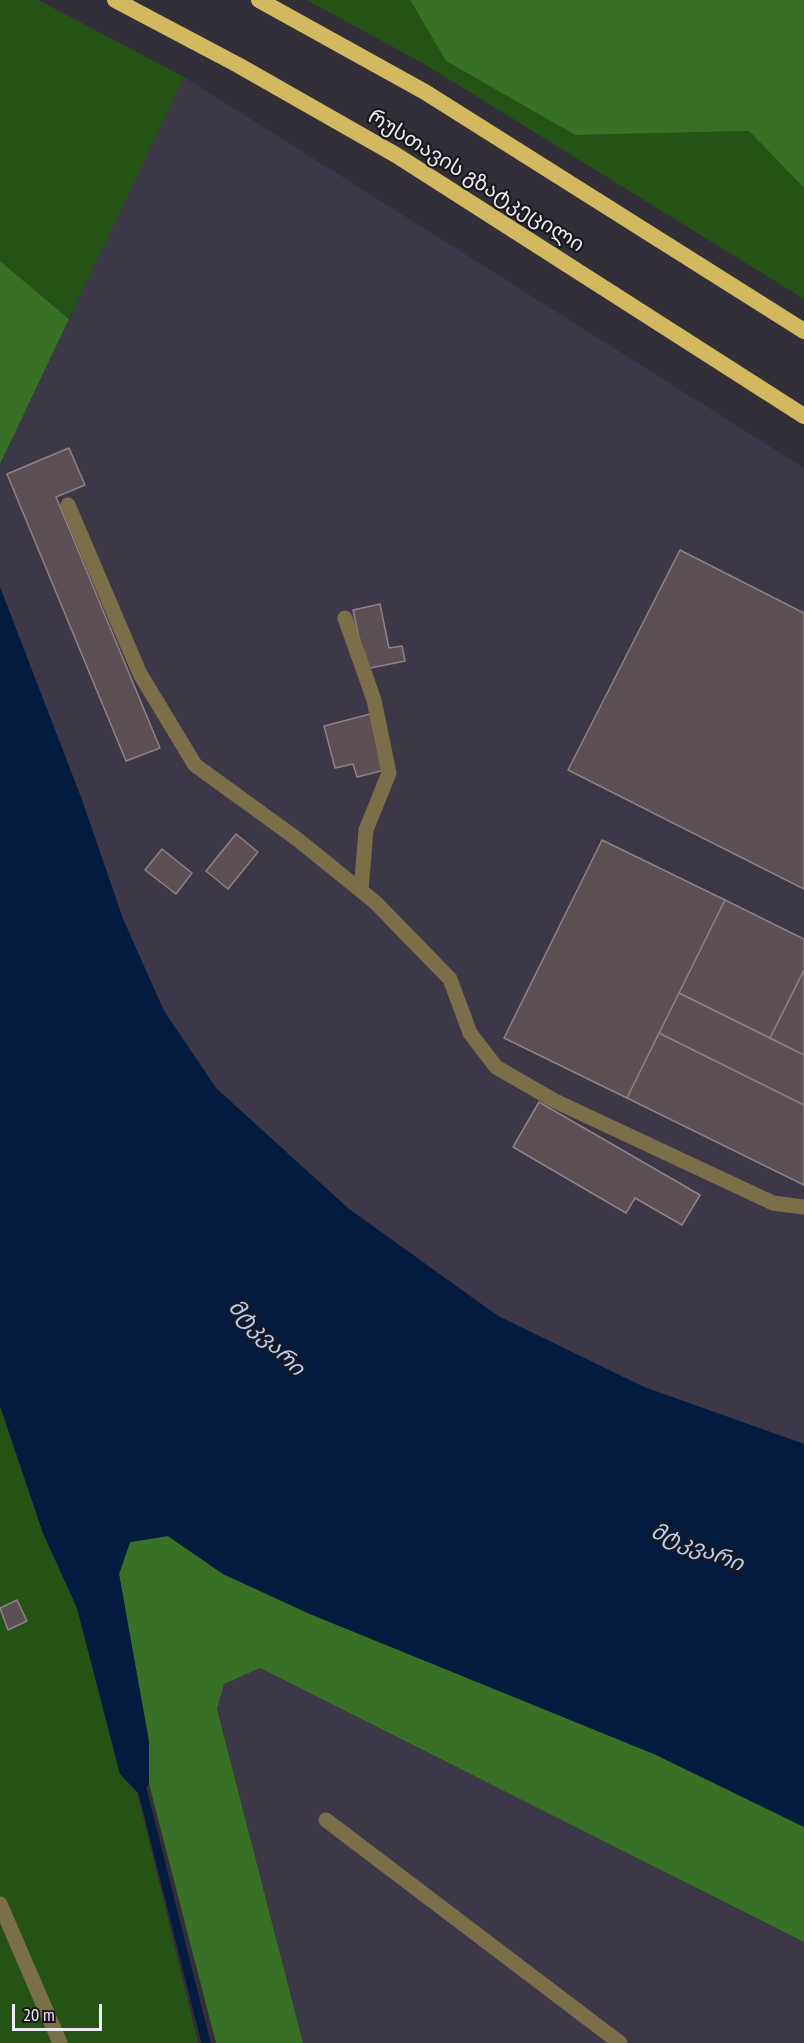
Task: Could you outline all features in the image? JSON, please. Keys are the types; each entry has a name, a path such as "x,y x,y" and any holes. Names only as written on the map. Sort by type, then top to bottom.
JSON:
{"highway":[{"name":"რუსთავის გზატკეცილი","path":"115,0 238,65 396,155 804,416"},
{"path":"259,0 425,92 804,331"}],"street":[{"path":"68,505 141,674 195,765 297,839 361,891 450,980 470,1033 496,1067 555,1101 773,1203 804,1207"},
{"path":"345,618 374,700 389,773 366,830 361,891"},
{"path":"326,1820 620,2043"},
{"path":"0,1904 60,2043"}],"shaded area":[{"path":"184,77 804,468 804,1444 644,1387 498,1316 349,1209 271,1141 216,1088 164,1011 123,919 82,800 0,588 0,464"},
{"path":"260,1668 804,1942 804,2043 303,2043 217,1709 224,1684"}],"green space":[{"path":"0,0 38,0 184,77 69,319 0,261"},
{"path":"307,0 410,0 446,61 575,135 749,131 804,188 804,299 426,65"},
{"path":"410,0 804,0 804,188 749,131 575,135 446,61"},
{"path":"0,261 69,319 0,464"},
{"path":"0,1406 43,1533 77,1608 120,1774 137,1792 198,2043 0,2043"},
{"path":"168,1536 223,1574 310,1614 654,1754 804,1826 804,1942 260,1668 224,1684 217,1709 303,2043 216,2043 149,1784 149,1742 119,1574 130,1542"}],"water":[{"name":"მტკვარი","path":"0,587 82,800 123,919 164,1011 216,1088 349,1209 498,1316 644,1387 804,1444 804,1827 654,1754 310,1614 223,1574 168,1536 130,1542 119,1574 149,1742 149,1784 142,1791 137,1792 120,1774 77,1608 43,1533 0,1406"}],"building":[{"path":"69,448 85,485 56,497 160,748 126,761 7,474"},
{"path":"680,550 804,613 804,889 568,770"},
{"path":"380,604 389,648 402,646 405,661 366,669 353,610"},
{"path":"370,714 385,770 357,777 353,764 335,768 324,726"},
{"path":"236,834 258,852 228,889 206,871"},
{"path":"602,840 725,900 627,1098 504,1038"},
{"path":"162,849 192,873 176,894 145,870"},
{"path":"725,900 804,939 804,970 770,1038 679,993"},
{"path":"804,970 804,1055 770,1038"},
{"path":"679,993 804,1055 804,1105 659,1033"},
{"path":"659,1033 804,1105 804,1185 627,1098"},
{"path":"539,1102 700,1195 682,1225 635,1198 626,1213 513,1147"},
{"path":"17,1600 27,1621 8,1630 0,1608"}],"waterway":[{"path":"140,1781 206,2043"}]}
